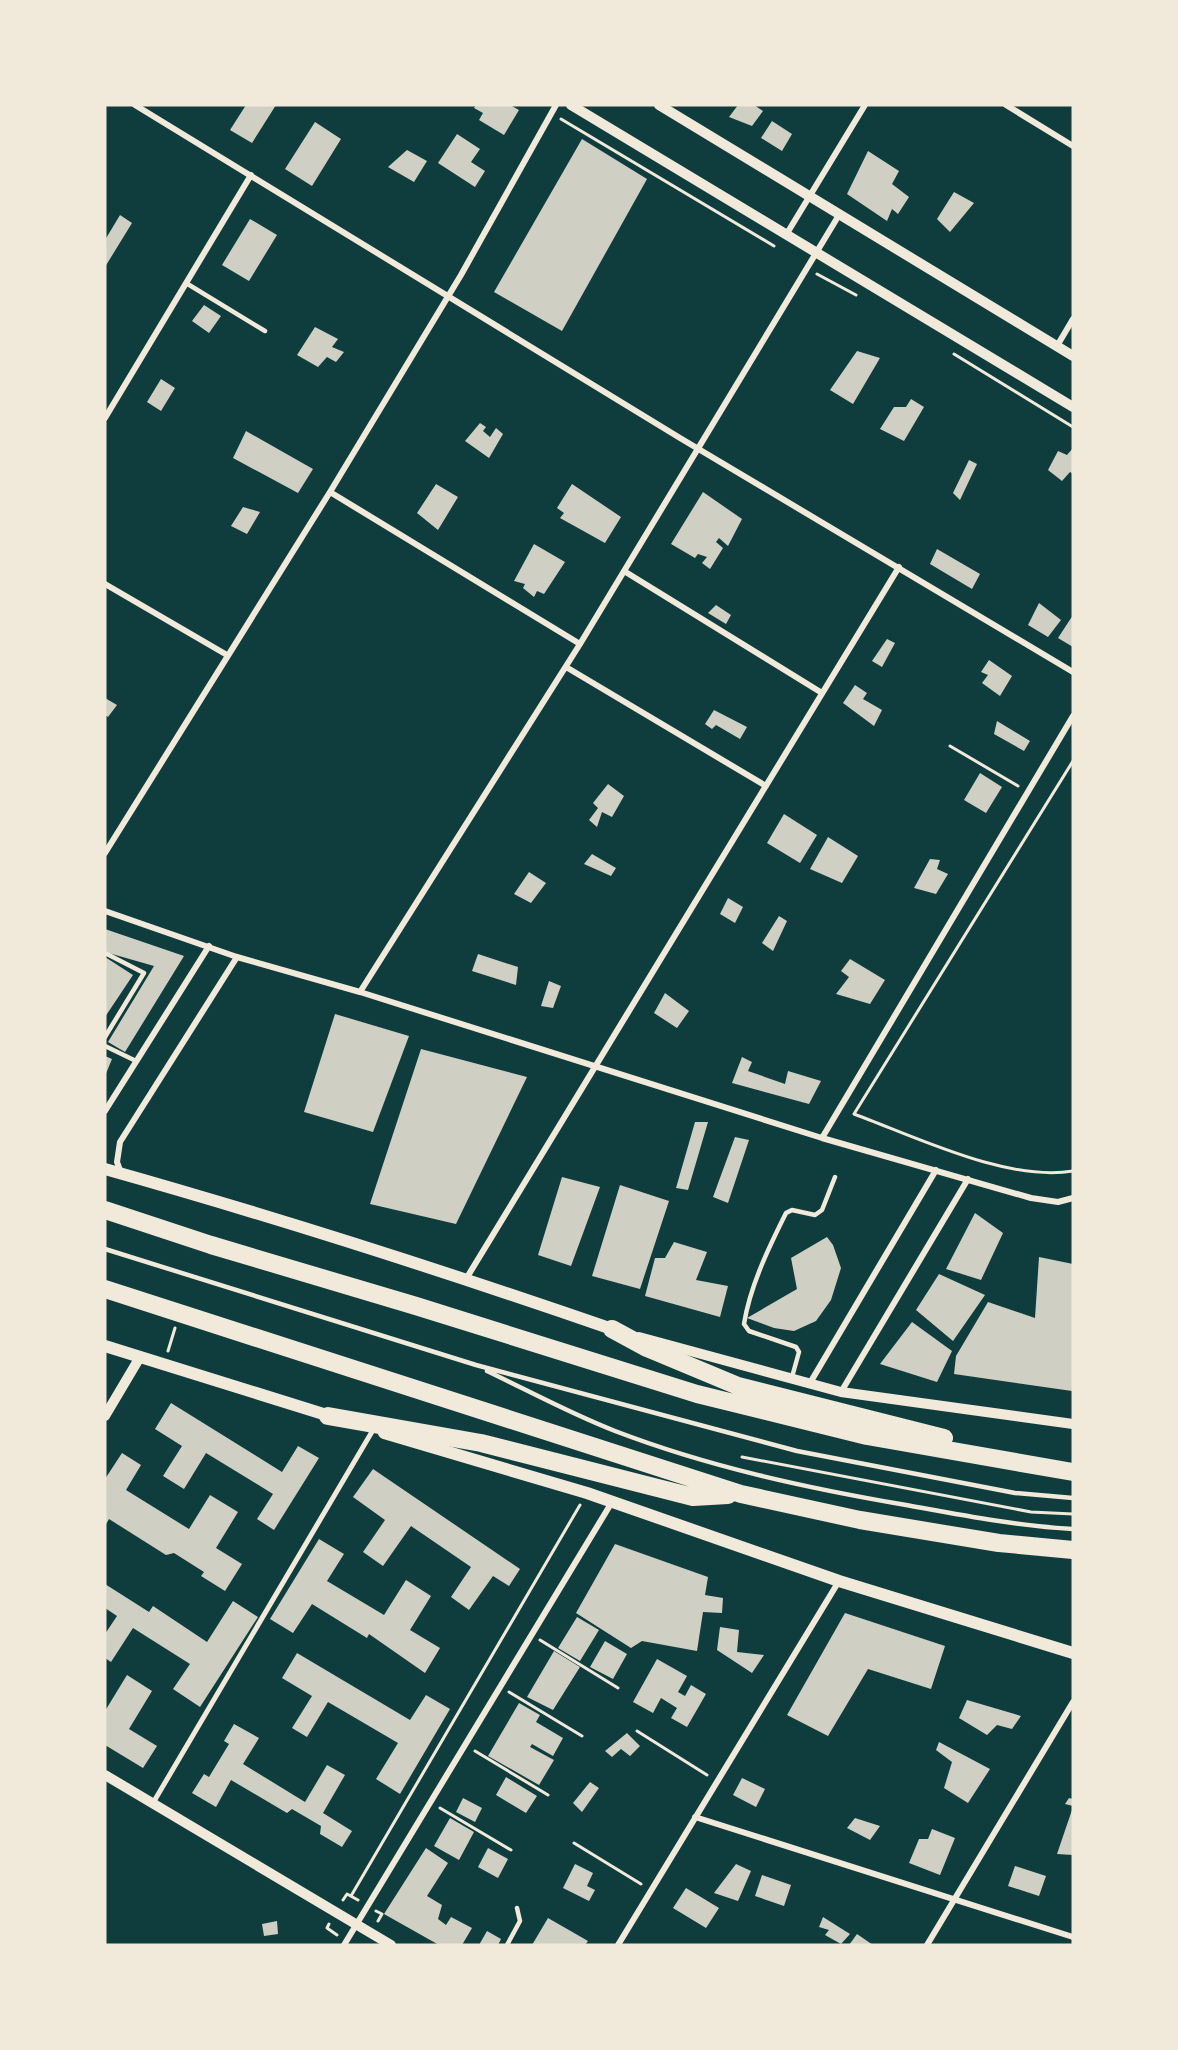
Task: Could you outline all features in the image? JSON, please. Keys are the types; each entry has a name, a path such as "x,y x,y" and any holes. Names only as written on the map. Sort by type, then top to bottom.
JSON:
{"highway":[{"path":"105,1210 697,1394 867,1436 1067,1472"},
{"path":"105,1290 741,1494 881,1524 999,1543 1073,1551"},
{"path":"612,1329 668,1358 738,1386 936,1437 1020,1454 1067,1472"},
{"path":"328,1416 481,1443 693,1497 741,1494"}],"main road":[{"path":"105,1169 213,1199 466,1279 612,1329"},
{"path":"105,1346 373,1430 587,1492 839,1581 1073,1653"}],"street":[{"path":"135,105 697,448 1073,672"},
{"path":"105,853 330,492 449,295 556,105"},
{"path":"571,105 1073,407"},
{"path":"659,105 808,198 1073,356"},
{"path":"786,235 865,105"},
{"path":"1006,105 1073,146"},
{"path":"105,418 251,175"},
{"path":"360,992 566,667 839,215"},
{"path":"1057,346 1073,319"},
{"path":"330,492 580,644"},
{"path":"466,1279 899,567"},
{"path":"624,571 822,693"},
{"path":"105,584 227,655"},
{"path":"566,667 766,786"},
{"path":"822,1138 1073,716"},
{"path":"105,911 237,957 360,992 822,1138 1031,1198 1058,1202 1073,1198"},
{"path":"105,1111 209,946"},
{"path":"121,1173 117,1162 120,1142 237,957"},
{"path":"810,1383 936,1170"},
{"path":"842,1392 968,1179"},
{"path":"612,1329 842,1392 1073,1424"},
{"path":"105,1416 140,1357"},
{"path":"152,1804 373,1430"},
{"path":"344,1945 612,1502"},
{"path":"618,1945 839,1581"},
{"path":"927,1945 1073,1702"},
{"path":"105,1775 391,1945"},
{"path":"695,1817 1073,1937"}],"lane":[{"path":"186,283 266,331"},
{"path":"105,953 144,973 105,1037"},
{"path":"105,1046 136,1061"},
{"path":"791,1378 799,1352 796,1347 749,1332 744,1324 752,1292 786,1213 792,1210 815,1215 822,1210 835,1177"},
{"path":"105,1249 476,1365 797,1451 1015,1493 1073,1498"},
{"path":"476,1365 614,1431 711,1463 821,1491 958,1515 1073,1529"},
{"path":"507,1945 520,1921 517,1908"}],"path":[{"path":"950,746 1028,792"},
{"path":"1073,761 854,1114 1013,1170 1047,1173 1073,1171"},
{"path":"742,1457 1020,1510 1073,1514"},
{"path":"351,1896 587,1492"},
{"path":"532,1635 618,1688"},
{"path":"501,1686 582,1736"},
{"path":"637,1731 717,1781"},
{"path":"465,1745 548,1794"},
{"path":"430,1802 511,1850"},
{"path":"574,1843 651,1890"}],"building":[{"path":"246,105 276,105 252,143 230,130"},
{"path":"476,105 510,105 519,110 504,135 479,120 483,113 474,108"},
{"path":"738,105 754,105 763,111 752,126 729,117"},
{"path":"772,121 792,134 782,151 761,138"},
{"path":"315,122 341,139 312,186 285,169"},
{"path":"457,134 480,149 471,162 485,171 475,187 438,163"},
{"path":"582,139 647,179 562,331 494,292"},
{"path":"407,150 427,161 414,182 388,167"},
{"path":"868,151 899,171 892,184 909,197 898,214 892,209 887,221 847,194"},
{"path":"954,192 974,203 950,232 937,219"},
{"path":"120,215 132,223 105,267 105,240"},
{"path":"250,219 277,235 249,281 222,265"},
{"path":"204,305 221,316 209,333 192,321"},
{"path":"315,327 338,339 332,347 344,352 336,362 327,357 318,367 297,355"},
{"path":"857,351 880,358 853,404 830,390"},
{"path":"161,379 175,388 161,411 147,402"},
{"path":"911,399 924,407 904,441 880,429 894,407 906,407"},
{"path":"480,423 486,427 483,431 490,437 496,428 503,434 489,458 465,441"},
{"path":"246,431 313,469 298,493 233,458"},
{"path":"1073,448 1073,474 1070,472 1062,481 1048,470 1058,451 1067,455"},
{"path":"969,460 977,464 960,500 953,493"},
{"path":"436,484 458,497 438,530 417,513"},
{"path":"572,484 621,517 605,543 560,518 564,513 557,508"},
{"path":"703,492 742,519 728,546 719,538 716,542 723,548 710,569 702,563 707,557 698,554 695,558 671,544"},
{"path":"243,507 260,512 247,534 231,526"},
{"path":"534,544 565,562 544,594 537,591 534,597 523,588 525,584 514,581"},
{"path":"937,549 980,574 972,589 930,564"},
{"path":"1039,603 1061,620 1048,637 1028,625"},
{"path":"716,605 731,615 726,624 708,613"},
{"path":"1073,615 1073,647 1058,638"},
{"path":"887,639 895,643 882,667 872,661"},
{"path":"989,660 1012,676 1000,696 982,683 988,675 981,672"},
{"path":"855,685 867,693 863,699 882,710 874,726 843,703"},
{"path":"105,698 117,705 108,717 105,715"},
{"path":"714,710 747,727 740,739 716,725 712,729 705,724"},
{"path":"997,721 1030,741 1024,751 994,734"},
{"path":"980,773 1002,787 986,813 964,800"},
{"path":"608,784 624,796 612,817 602,812 597,827 589,820 598,808 593,803"},
{"path":"784,814 817,835 800,863 767,843"},
{"path":"828,837 858,856 842,883 810,869"},
{"path":"592,854 616,868 611,876 584,864"},
{"path":"930,859 940,860 937,869 948,874 936,894 914,888"},
{"path":"529,872 546,883 531,903 514,894"},
{"path":"728,898 743,907 735,923 720,914"},
{"path":"779,916 787,921 773,951 762,943"},
{"path":"105,929 184,956 125,1052 108,1042 154,966 105,952"},
{"path":"478,954 518,967 516,985 472,971"},
{"path":"105,957 133,975 105,1017"},
{"path":"850,959 885,980 870,1004 836,994 849,977 841,971"},
{"path":"549,981 561,986 553,1008 541,1006"},
{"path":"665,993 689,1011 677,1028 654,1013"},
{"path":"335,1014 409,1036 373,1132 304,1112"},
{"path":"421,1049 527,1077 456,1224 370,1204"},
{"path":"105,1056 112,1059 105,1076"},
{"path":"742,1057 752,1062 748,1071 785,1084 788,1071 821,1081 809,1104 732,1083"},
{"path":"695,1122 708,1122 688,1190 676,1188"},
{"path":"735,1137 749,1140 728,1203 713,1197"},
{"path":"562,1177 600,1187 571,1266 538,1255"},
{"path":"620,1185 669,1201 640,1289 592,1276"},
{"path":"975,1213 1003,1233 981,1280 946,1269"},
{"path":"827,1237 833,1245 841,1268 831,1300 816,1321 794,1331 774,1328 747,1318 797,1289 791,1258"},
{"path":"674,1242 707,1252 696,1280 728,1286 720,1317 645,1296 655,1258 665,1258"},
{"path":"1039,1257 1073,1264 1072,1391 954,1374 956,1356 988,1302 1035,1318"},
{"path":"939,1274 985,1295 953,1341 916,1310"},
{"path":"912,1322 952,1351 937,1382 880,1364"},
{"path":"171,1403 282,1472 298,1446 319,1458 274,1530 257,1519 273,1494 206,1453 184,1489 163,1476 182,1446 155,1429"},
{"path":"122,1453 141,1465 126,1490 189,1529 210,1495 238,1512 216,1548 242,1564 225,1591 201,1576 204,1572 174,1553 166,1555 109,1519 105,1526 105,1479"},
{"path":"373,1469 520,1569 509,1586 493,1576 469,1610 451,1597 471,1567 411,1526 383,1566 363,1552 385,1520 353,1497"},
{"path":"319,1539 344,1554 327,1581 384,1615 406,1580 431,1596 410,1630 440,1648 425,1673 369,1634 367,1638 312,1604 293,1633 270,1619"},
{"path":"615,1544 708,1577 705,1595 723,1598 722,1613 703,1612 697,1651 642,1641 631,1648 576,1613"},
{"path":"105,1584 149,1612 153,1606 207,1642 233,1601 258,1617 200,1707 173,1689 190,1664 133,1628 111,1662 105,1658 105,1634 117,1616 105,1608"},
{"path":"845,1613 945,1646 931,1689 868,1669 828,1736 787,1715"},
{"path":"577,1617 599,1630 580,1661 558,1648"},
{"path":"720,1627 739,1630 737,1652 764,1655 752,1673 717,1650"},
{"path":"605,1641 627,1654 613,1679 590,1667"},
{"path":"554,1651 580,1667 553,1710 527,1697"},
{"path":"297,1653 410,1720 426,1695 450,1709 400,1794 376,1779 398,1743 328,1702 307,1737 292,1728 312,1696 282,1678"},
{"path":"657,1659 687,1676 678,1692 685,1696 691,1685 706,1694 687,1727 671,1718 677,1708 661,1698 653,1713 633,1702"},
{"path":"127,1675 152,1691 129,1729 157,1746 143,1768 105,1745 105,1711"},
{"path":"967,1700 1021,1716 1012,1729 997,1725 987,1735 959,1718"},
{"path":"519,1703 540,1715 536,1722 563,1738 553,1756 532,1744 530,1747 554,1760 539,1785 488,1756"},
{"path":"234,1724 259,1738 243,1764 305,1802 327,1765 345,1775 323,1813 352,1831 342,1847 320,1834 321,1826 292,1809 287,1813 231,1780 216,1807 192,1793 204,1774 209,1777 229,1744 224,1741"},
{"path":"627,1733 640,1746 630,1756 621,1749 612,1757 605,1751"},
{"path":"939,1742 990,1769 968,1803 944,1788 952,1762 936,1750"},
{"path":"506,1777 537,1796 526,1813 496,1795"},
{"path":"742,1778 765,1789 756,1807 733,1795"},
{"path":"590,1782 599,1788 582,1812 573,1803"},
{"path":"463,1798 482,1808 475,1822 456,1812"},
{"path":"1069,1798 1073,1799 1073,1806 1065,1804"},
{"path":"1073,1807 1073,1855 1057,1854"},
{"path":"450,1818 474,1832 459,1860 434,1846"},
{"path":"855,1818 880,1826 870,1840 847,1828"},
{"path":"932,1829 955,1838 940,1875 909,1863 919,1839 928,1839"},
{"path":"426,1848 448,1863 427,1896 442,1905 438,1919 446,1925 451,1917 472,1928 462,1945 439,1945 384,1914"},
{"path":"488,1848 508,1859 498,1878 478,1867"},
{"path":"575,1864 593,1873 587,1886 595,1890 589,1901 563,1888"},
{"path":"736,1864 751,1871 738,1901 714,1893"},
{"path":"1015,1866 1046,1876 1039,1896 1008,1886"},
{"path":"762,1875 791,1885 784,1906 755,1896"},
{"path":"686,1888 719,1908 706,1928 673,1908"},
{"path":"823,1917 850,1934 841,1944 825,1935 829,1930 819,1927"},
{"path":"548,1918 588,1941 585,1945 532,1945"},
{"path":"277,1921 278,1934 264,1936 262,1924"},
{"path":"487,1931 501,1939 498,1945 479,1945"},
{"path":"857,1934 873,1945 849,1945"}]}
